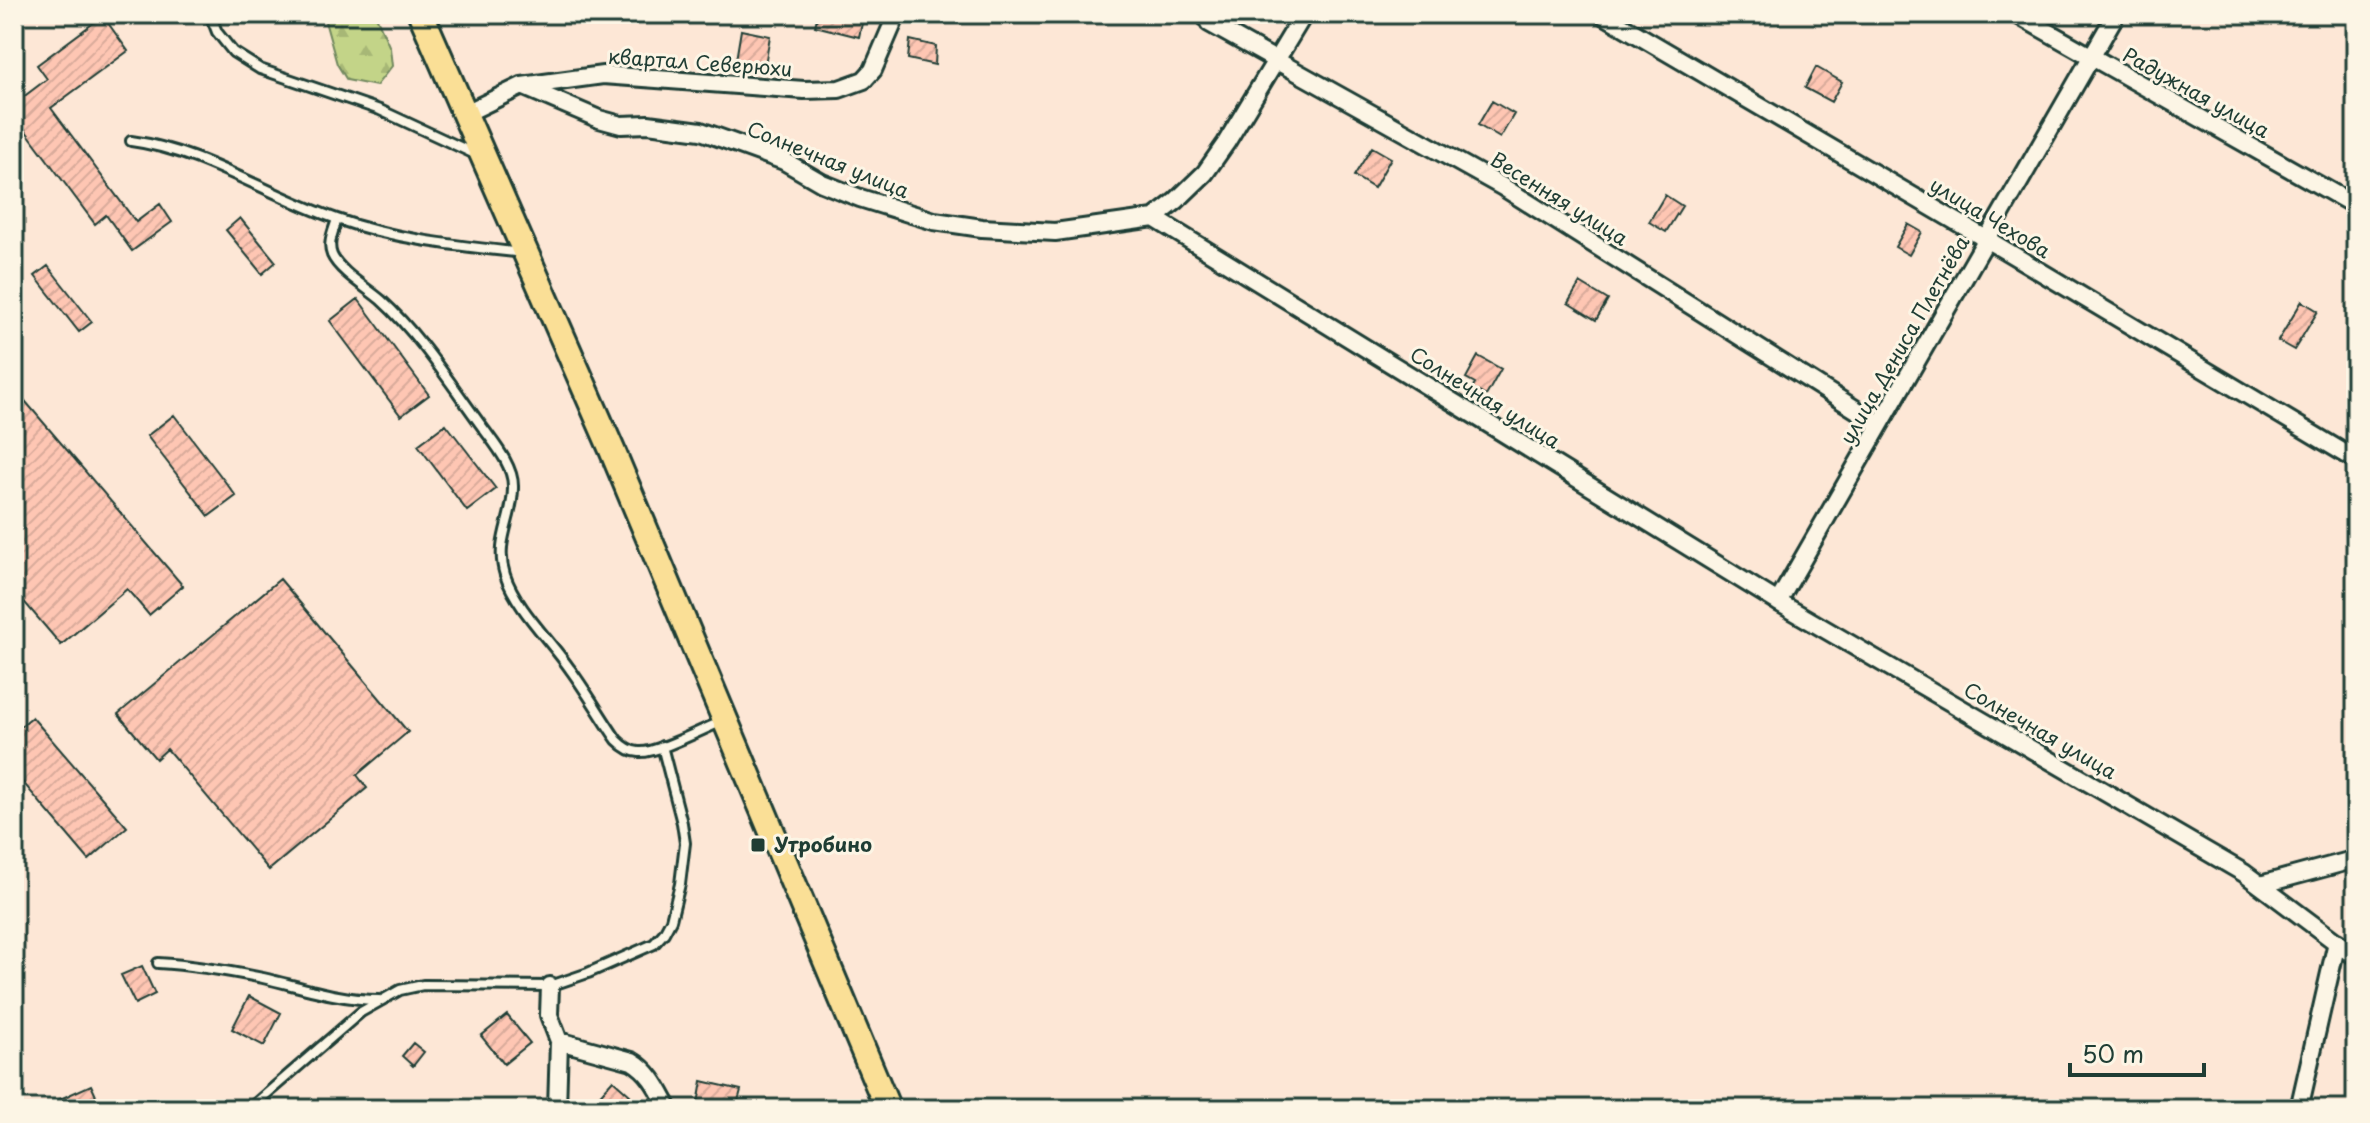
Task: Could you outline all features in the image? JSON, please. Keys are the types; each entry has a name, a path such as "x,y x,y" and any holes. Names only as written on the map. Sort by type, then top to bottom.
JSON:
{"main road":[{"path":"421,14 612,450 888,1109"}],"street":[{"name":"квартал Северюхи","path":"464,114 522,86 603,75 804,90 839,89 864,80 873,70 897,14"},
{"path":"1154,218 1205,173 1304,14"},
{"name":"улица Чехова","path":"1602,14 2356,460"},
{"name":"Радужная улица","path":"2016,14 2356,206"},
{"name":"улица Дениса Плетнёва","path":"1778,602 2116,14"},
{"name":"Весенняя улица","path":"1211,18 1277,61 1503,187 1879,424"},
{"name":"Солнечная улица","path":"522,86 599,119 621,125 648,124 701,131 784,161 822,183 860,198 934,221 982,228 1055,232 1154,218 1778,602 2244,873 2356,957"},
{"path":"2260,885 2356,859"},
{"path":"2299,1109 2337,942"},
{"path":"550,986 549,1015 559,1041 557,1109"},
{"path":"559,1041 632,1061 643,1067 669,1109"}],"lane":[{"path":"210,14 217,32 233,52 260,69 380,110 483,158"},
{"path":"131,141 156,144 337,219 374,230 469,247 524,253"},
{"path":"337,219 330,243 332,255 340,266 405,325 492,440 509,469 513,484 511,508 500,554 505,576 515,596 570,669 617,740 627,748 640,752 724,720"},
{"path":"249,1109 345,1024 379,1000 400,990 423,985 550,986 654,944 671,920 680,884 685,843 662,746"},
{"path":"158,963 189,965 262,978 352,1000 379,1000"}],"green space":[{"path":"323,14 375,14 390,48 392,66 376,86 347,80 337,64"}],"building":[{"path":"818,14 864,14 859,37 815,26"},
{"path":"103,16 128,51 51,108 136,222 160,204 172,222 132,251 106,215 95,224 14,115 14,104 47,79 37,65"},
{"path":"741,30 770,36 764,71 735,66"},
{"path":"910,40 936,46 935,65 908,59"},
{"path":"1816,67 1842,82 1831,102 1805,88"},
{"path":"1492,101 1514,114 1500,138 1478,125"},
{"path":"1372,147 1391,158 1374,188 1354,176"},
{"path":"1665,195 1682,206 1666,232 1649,222"},
{"path":"240,218 276,262 262,274 226,230"},
{"path":"1908,224 1922,232 1909,255 1895,247"},
{"path":"48,266 92,322 79,332 35,276"},
{"path":"1580,283 1608,300 1596,320 1568,303"},
{"path":"358,299 429,395 401,416 330,321"},
{"path":"2302,301 2318,311 2294,350 2278,341"},
{"path":"1478,356 1501,369 1486,396 1472,388 1475,383 1466,378"},
{"path":"14,388 183,586 149,615 127,589 61,645 14,590"},
{"path":"174,415 236,496 209,516 147,436"},
{"path":"446,424 496,489 467,511 418,445"},
{"path":"280,579 408,732 357,775 367,788 269,870 167,749 156,759 118,714"},
{"path":"32,717 127,827 89,860 14,772 14,732"},
{"path":"142,966 155,994 135,1004 121,975"},
{"path":"249,996 281,1013 264,1046 232,1029"},
{"path":"507,1015 530,1043 504,1064 481,1036"},
{"path":"413,1043 424,1052 413,1066 402,1056"},
{"path":"613,1080 630,1095 618,1109 587,1109"},
{"path":"702,1081 741,1090 736,1109 698,1104"},
{"path":"91,1085 102,1109 38,1109"}],"place":[{"name":"Утробино","path":"758,845"}]}
